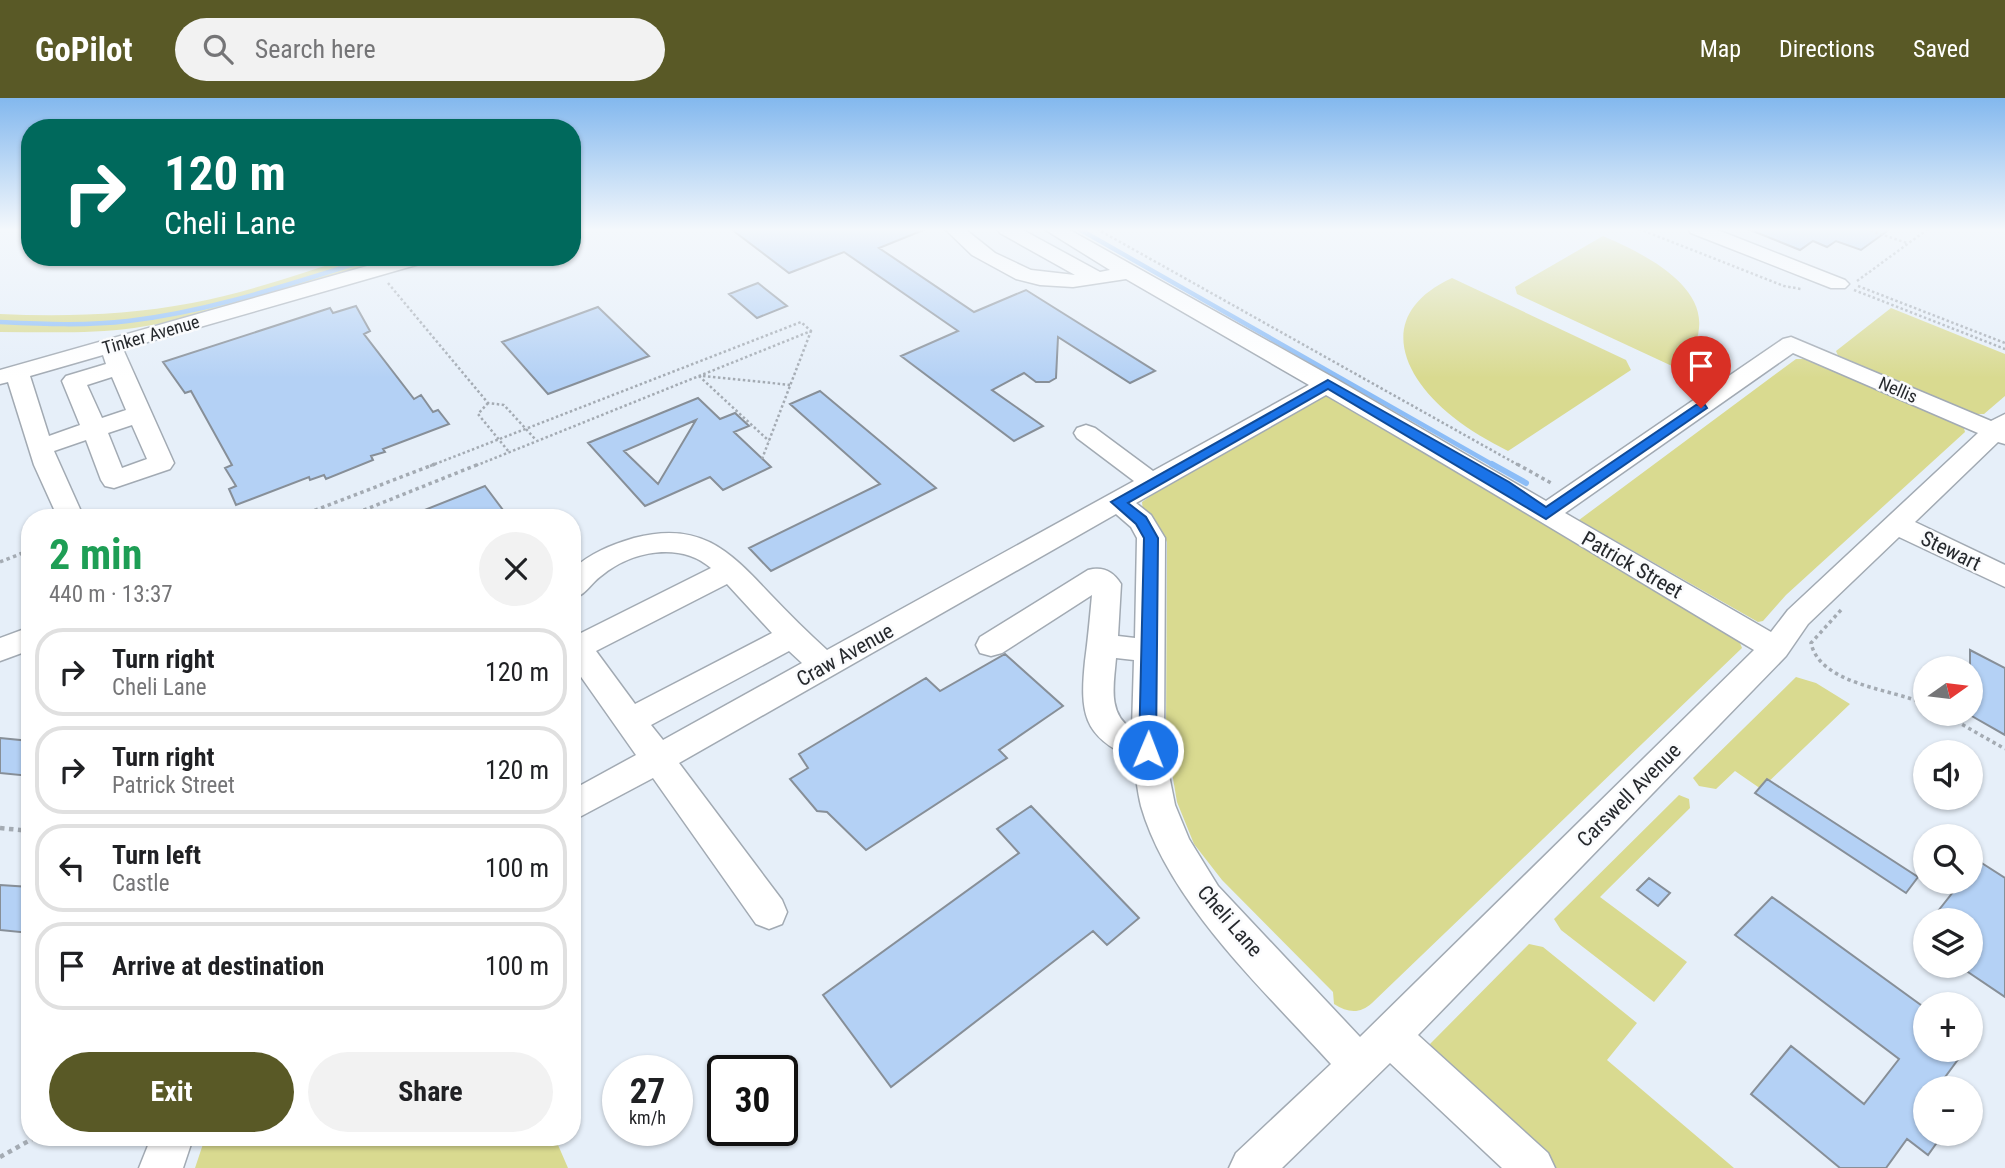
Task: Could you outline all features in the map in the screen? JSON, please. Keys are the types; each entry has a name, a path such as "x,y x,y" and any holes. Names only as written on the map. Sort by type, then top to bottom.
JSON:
{"street":[{"name":"Tinker Avenue","path":"8,375 115,357 354,279"},
{"path":"1041,279 1057,282 1098,279"},
{"name":"Patrick Street","path":"1141,279 1504,485 1546,514 1775,648"},
{"path":"1825,279 1838,284"},
{"name":"Nellis","path":"1546,514 1791,344 2002,429"},
{"path":"115,357 161,463 114,480 74,381 115,357"},
{"path":"8,375 66,509"},
{"path":"1118,502 1328,384"},
{"path":"40,447 140,414"},
{"name":"Carswell Avenue","path":"1251,1168 1390,1036 1775,648 1798,617 2002,429"},
{"path":"1086,433 1153,483"},
{"name":"Cheli Lane","path":"1118,502 1141,521 1151,538 1148,750 1158,805 1174,846 1205,897 1358,1065"},
{"name":"Craw Avenue","path":"581,802 1118,502"},
{"name":"Stewart","path":"1898,525 2005,577"},
{"path":"581,576 597,563 617,552 659,543 682,544 709,552 731,570 791,636 825,666"},
{"path":"581,641 731,570"},
{"path":"992,645 1098,577 1107,584 1098,710 1103,726 1123,742 1148,750"},
{"path":"631,721 791,636"},
{"path":"0,650 21,642"},
{"path":"1102,646 1149,650"},
{"path":"581,653 769,912"},
{"path":"1390,1036 1533,1168"},
{"path":"161,1168 169,1146"}],"path":[{"path":"385,279 488,403 504,405 537,441"},
{"path":"1186,279 1550,483"},
{"path":"1860,279 1853,284 2005,343"},
{"path":"1838,284 2005,349"},
{"path":"318,509 801,322 811,331"},
{"path":"366,509 811,331"},
{"path":"762,459 811,331"},
{"path":"699,376 791,385"},
{"path":"699,376 769,441"},
{"path":"488,403 478,414 509,452"},
{"path":"0,562 21,554"},
{"path":"1847,604 1811,643 1811,650 1817,659 1858,684 1913,697"},
{"path":"1966,726 2005,748"},
{"path":"0,828 21,830"},
{"path":"0,1157 21,1145"}],"green space":[{"path":"283,279 328,279 201,315 134,328 0,332 0,314 96,314 144,310 212,299"},
{"path":"1454,279 1626,360 1631,370 1508,451 1453,417 1419,382 1409,363 1404,344 1405,326 1412,308 1428,292"},
{"path":"1529,279 1676,279 1691,296 1698,311 1698,334 1691,350 1672,366 1517,294 1515,287"},
{"path":"1891,308 2005,354 2005,396 1984,414 1970,414 1839,358 1836,351"},
{"path":"1796,359 1810,359 1963,425 1965,432 1786,595 1763,621 1758,622 1579,520"},
{"path":"1332,396 1738,638 1742,648 1372,1003 1354,1011 1334,1004 1333,992 1222,880 1194,844 1177,802 1166,737 1167,542 1157,523 1143,510 1142,502 1322,397"},
{"path":"1796,677 1816,683 1850,704 1761,789 1735,771 1716,789 1699,786 1693,778"},
{"path":"1679,795 1689,799 1690,808 1600,897 1687,962 1654,1002 1561,930 1554,919"},
{"path":"1529,944 1543,947 1637,1023 1607,1060 1734,1168 1548,1168 1436,1057 1430,1044"},
{"path":"202,1146 558,1146 568,1168 195,1168"}],"building":[{"path":"883,279 925,279 974,312 1026,290 1155,371 1130,383 1058,337 1056,378 1049,382 1036,382 1024,373 992,390 1043,426 1014,441 901,356 958,331"},
{"path":"758,283 787,306 757,318 729,294"},
{"path":"356,306 370,331 364,334 414,399 421,395 433,412 438,410 449,424 383,449 385,452 371,456 373,460 326,479 324,475 310,480 309,477 236,505 229,489 236,486 225,468 232,465 191,391 185,393 163,362 330,308 333,313"},
{"path":"598,307 649,356 548,394 502,342"},
{"path":"820,391 936,488 771,571 749,548 880,484 790,404"},
{"path":"698,398 720,419 735,413 749,426 734,432 771,467 723,490 710,477 645,506 588,443","holes":["696,420 658,484 624,451"]},
{"path":"485,486 502,509 427,509"},
{"path":"1970,650 1982,656 1970,656"},
{"path":"1005,654 1063,706 999,750 1007,758 866,850 827,812 817,811 790,779 808,768 799,754 926,678 940,691"},
{"path":"1983,657 2005,668 2005,735 1983,722"},
{"path":"0,738 21,740 21,775 0,773"},
{"path":"1767,779 1913,874 1913,884 1906,893 1755,793"},
{"path":"1031,806 1139,918 1107,945 1093,931 891,1087 823,995 1019,853 997,829"},
{"path":"1983,864 2005,878 2005,997 1977,978 1983,978 1983,908 1940,908 1952,894 1983,894"},
{"path":"1649,878 1670,893 1658,906 1637,890"},
{"path":"0,885 21,886 21,932 0,930"},
{"path":"1772,897 1913,999 1913,1062 1956,1062 1946,1076 1913,1076 1913,1144 1907,1139 1886,1168 1840,1168 1751,1094 1791,1046 1864,1104 1899,1059 1735,935"},
{"path":"1916,1146 1934,1146 1928,1155"}],"waterway":[{"path":"0,322 96,324 128,321 192,310 306,279"},
{"path":"1167,279 1495,466"},
{"path":"1492,464 1526,483"}],"route":[{"path":"1148,750 1151,538 1141,521 1118,502 1328,384 1504,485 1546,514 1701,408"}]}
